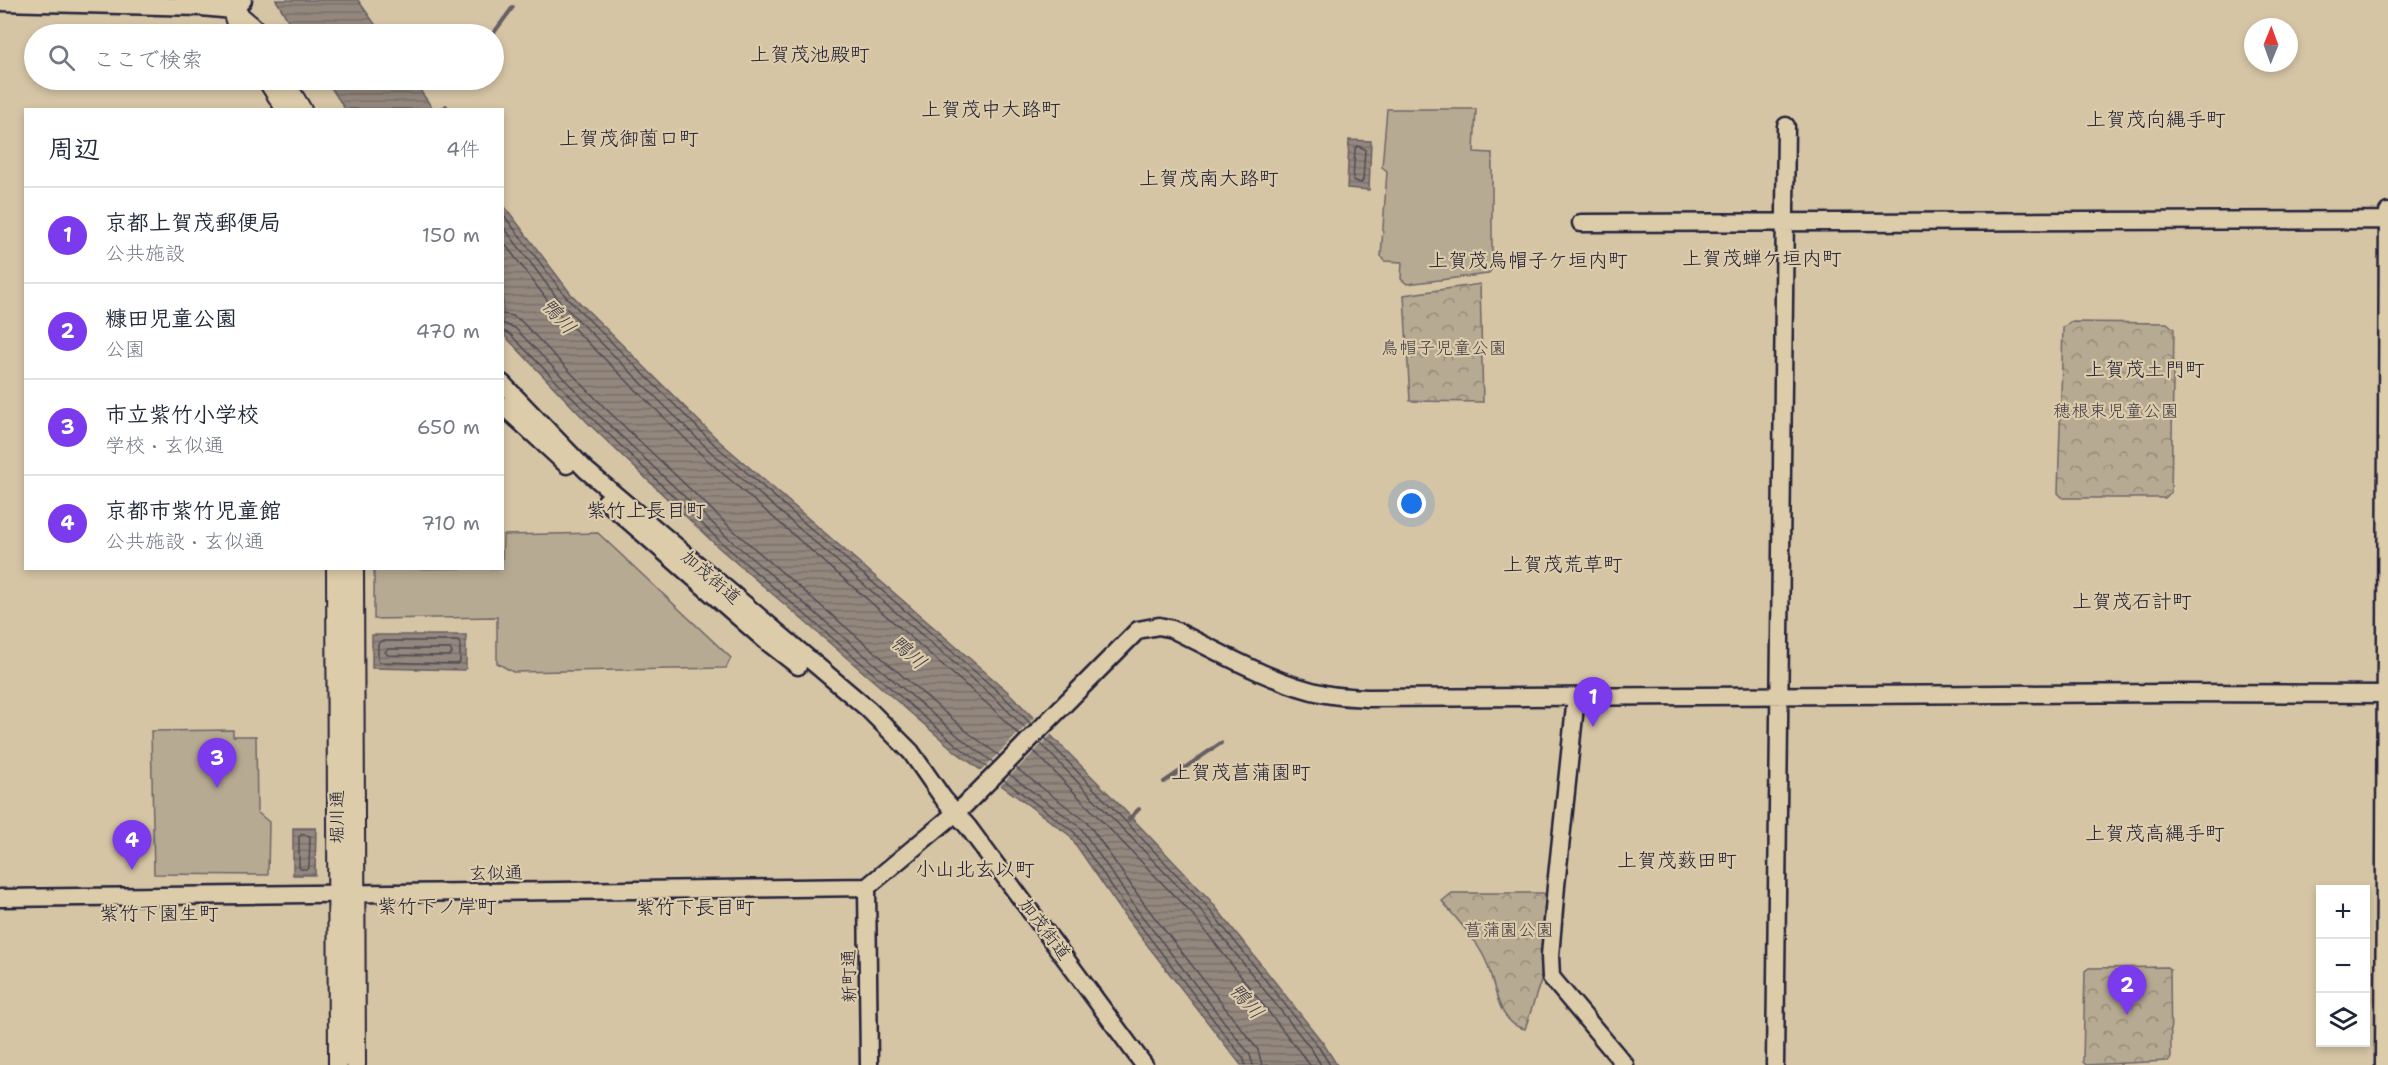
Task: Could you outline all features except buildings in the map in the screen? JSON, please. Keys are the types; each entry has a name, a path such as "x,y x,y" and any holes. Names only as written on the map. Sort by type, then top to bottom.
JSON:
{"main road":[{"path":"235,3 238,24"},
{"path":"235,3 251,24"},
{"path":"273,90 285,108"},
{"path":"290,90 301,108"},
{"name":"堀川通","path":"336,570 346,893 356,1065"},
{"name":"堀川通","path":"338,1065 346,893 354,570"}],"street":[{"path":"0,2 201,7 235,3"},
{"path":"1775,1065 1786,126"},
{"path":"2384,1065 2388,212"},
{"path":"1581,223 2388,220"},
{"name":"加茂街道","path":"504,386 586,470 868,709 911,752 960,810 1144,1065"},
{"name":"加茂街道","path":"504,407 687,573 766,641 857,710 922,767"},
{"path":"867,887 960,810 1138,630 1159,626 1172,629 1248,667 1309,690 1327,695 1367,698 2177,693 2387,694"},
{"path":"1576,697 1555,897 1550,956 1551,977 1625,1065"},
{"name":"玄似通","path":"0,898 867,887"},
{"name":"新町通","path":"867,887 869,1065"}],"green space":[{"path":"1387,109 1476,109 1474,152 1492,153 1492,269 1488,274 1407,284 1401,279 1402,262 1384,261 1381,257 1387,171 1382,167"},
{"name":"鳥帽子児童公園","path":"1480,284 1483,402 1410,401 1404,295"},
{"name":"穂根束児童公園","path":"2070,322 2167,323 2174,329 2171,492 2165,498 2063,498 2058,493 2063,328"},
{"path":"598,533 731,658 726,668 513,672 497,663 497,617 374,619 374,570 504,570 504,535"},
{"path":"233,730 233,736 256,736 257,812 269,822 268,875 154,874 151,731"},
{"name":"菖蒲園公園","path":"1452,893 1543,893 1547,897 1541,980 1525,1029 1508,1019 1498,1001 1482,953 1472,937 1442,901"},
{"path":"2167,967 2170,970 2171,1058 2168,1061 2086,1065 2083,1062 2085,971 2089,968"}],"water":[{"path":"276,0 358,0 375,24 290,24"},
{"path":"333,90 420,90 432,108 344,108"},
{"path":"1349,140 1371,141 1369,190 1347,188"},
{"name":"鴨川","path":"504,206 571,294 719,441 1007,691 1111,796 1210,900 1323,1043 1337,1065 1241,1065 1127,919 1069,835 956,752 718,547 589,424 504,335"},
{"path":"372,635 466,635 466,668 465,670 372,668"},
{"path":"293,828 316,828 315,875 293,875"}],"pier":[{"path":"1036,716 1053,733 999,787 979,773"}],"waterway":[{"path":"500,24 513,7"},
{"path":"1164,782 1221,743"},
{"path":"1129,819 1139,809"}],"place":[{"name":"京都上賀茂郵便局","path":"1593,727"},
{"name":"市立紫竹小学校","path":"217,788"},
{"name":"京都市紫竹児童館","path":"132,870"},
{"name":"糠田児童公園","path":"2127,1015"}],"district":[{"name":"上賀茂池殿町","path":"810,54"},
{"name":"上賀茂中大路町","path":"991,109"},
{"name":"上賀茂向縄手町","path":"2156,119"},
{"name":"上賀茂御薗口町","path":"629,138"},
{"name":"上賀茂南大路町","path":"1209,178"},
{"name":"上賀茂蝉ケ垣内町","path":"1762,258"},
{"name":"上賀茂烏帽子ケ垣内町","path":"1528,260"},
{"name":"上賀茂土門町","path":"2145,369"},
{"name":"紫竹上長目町","path":"646,510"},
{"name":"上賀茂荒草町","path":"1563,564"},
{"name":"上賀茂石計町","path":"2132,601"},
{"name":"上賀茂菖蒲園町","path":"1241,772"},
{"name":"上賀茂高縄手町","path":"2155,833"},
{"name":"上賀茂薮田町","path":"1677,860"},
{"name":"小山北玄以町","path":"975,869"},
{"name":"紫竹下ノ岸町","path":"437,906"},
{"name":"紫竹下長目町","path":"695,907"},
{"name":"紫竹下園生町","path":"159,913"}]}
